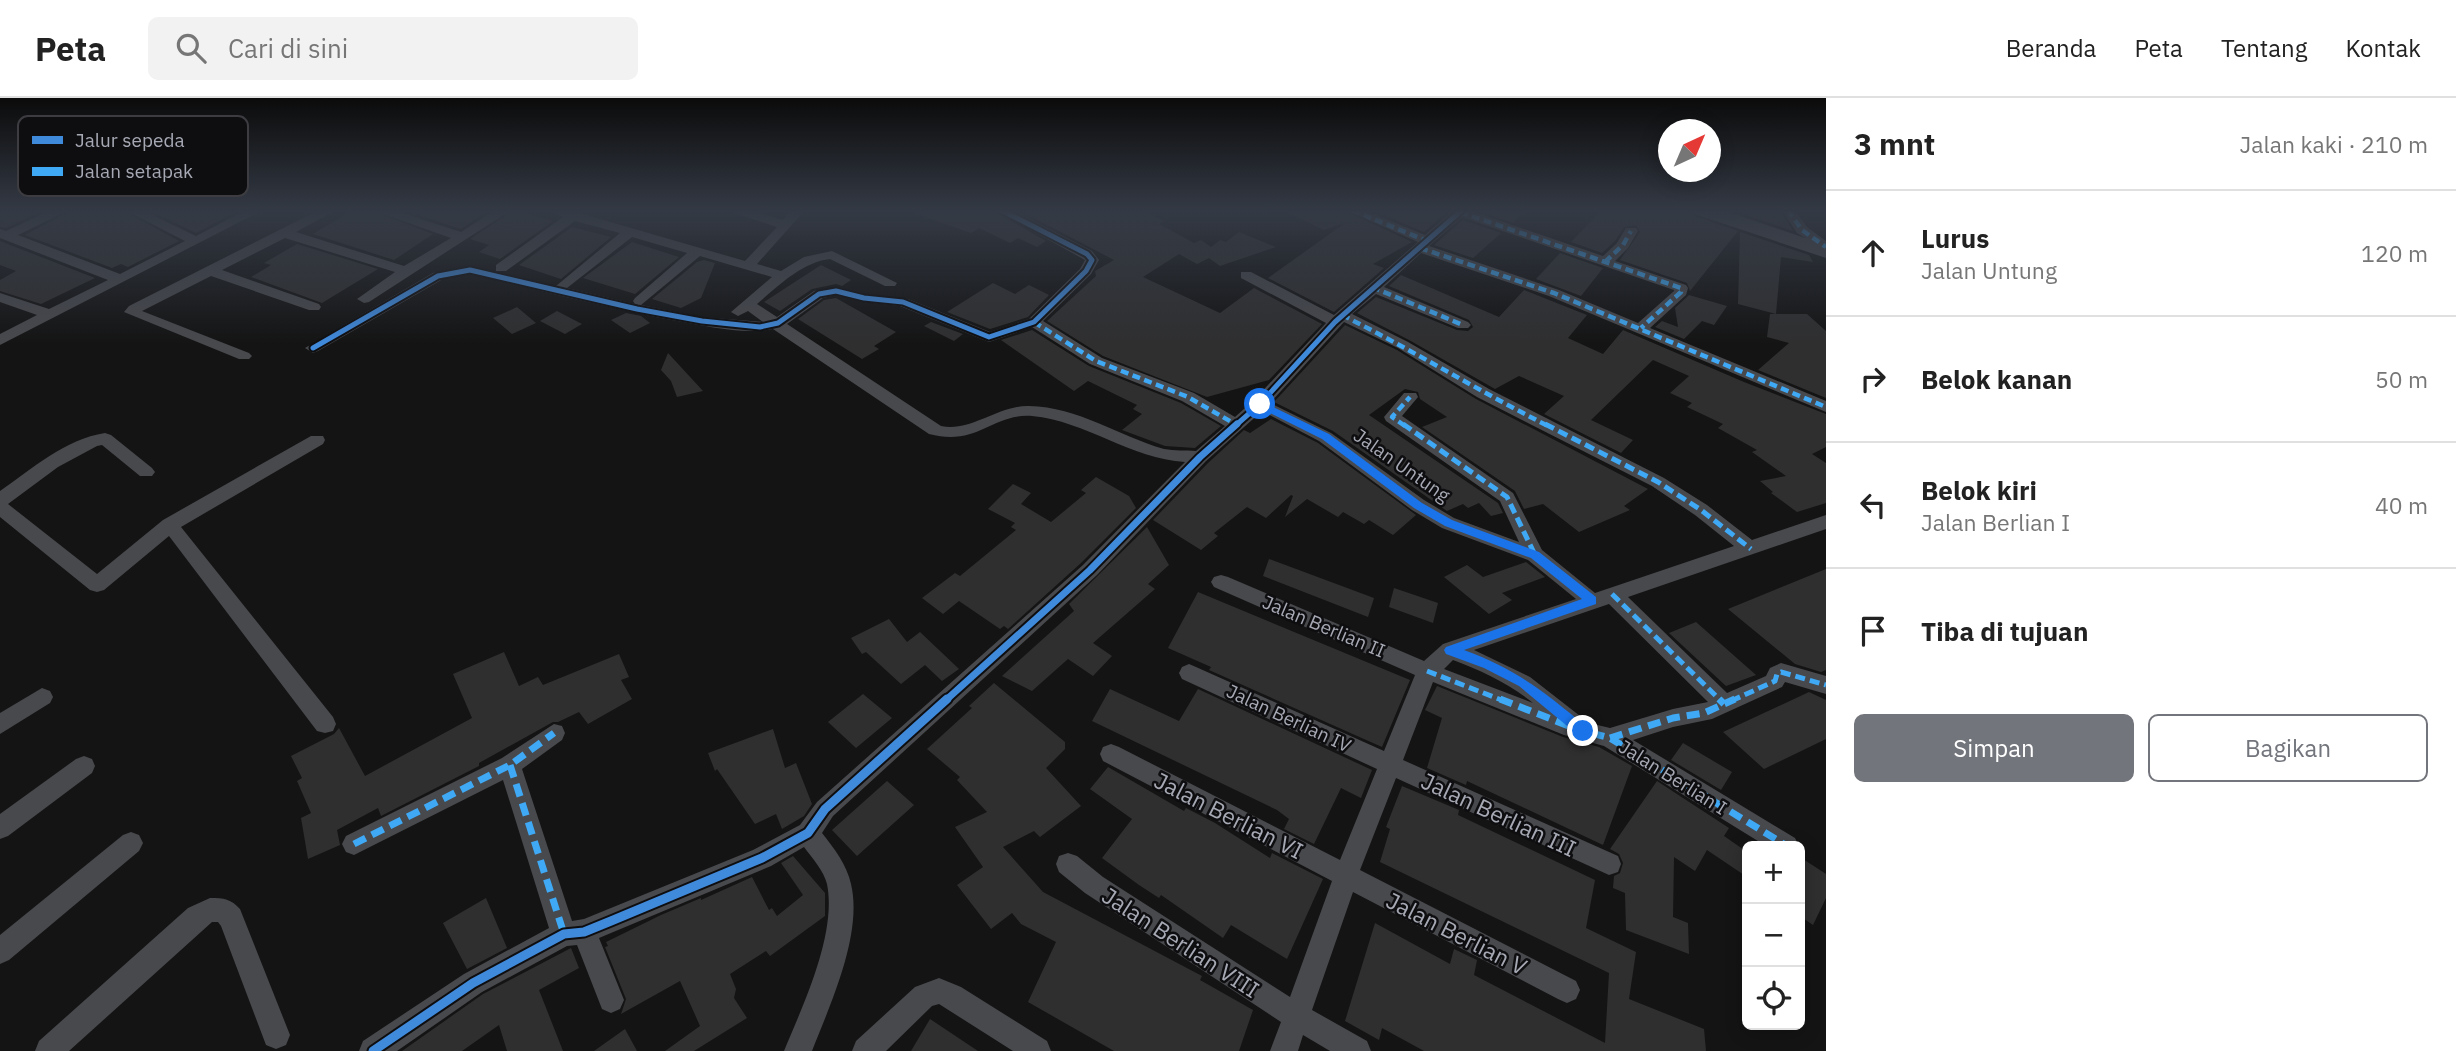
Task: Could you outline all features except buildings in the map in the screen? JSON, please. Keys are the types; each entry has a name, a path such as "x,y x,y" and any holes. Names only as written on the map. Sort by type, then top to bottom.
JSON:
{"street":[{"path":"57,254 120,279"},
{"path":"0,340 169,254"},
{"path":"243,254 131,312 244,356"},
{"path":"354,254 404,270"},
{"path":"364,299 404,270 432,254"},
{"path":"501,268 520,254"},
{"path":"563,285 602,254"},
{"path":"640,301 694,254"},
{"path":"711,254 783,276"},
{"path":"749,265 759,254"},
{"path":"728,319 783,276 827,254"},
{"path":"829,254 890,283"},
{"path":"313,348 438,276 455,271 496,275 689,319 760,327 778,323 812,298 830,291 903,302 986,338 1034,322 1090,267 1092,260 1087,254"},
{"path":"373,1051 473,983 574,933 762,858 808,833 825,809 1090,570 1200,457 1260,404 1339,319 1411,254"},
{"path":"1451,254 1542,288 1826,407"},
{"path":"1584,254 1681,288 1681,292 1640,328"},
{"path":"1605,262 1613,254"},
{"path":"211,271 314,307"},
{"path":"1246,275 1339,319 1403,345 1483,393 1658,482 1701,510 1751,550"},
{"path":"1372,288 1463,326"},
{"path":"0,298 48,314"},
{"path":"747,304 916,420 935,430 967,431 1008,413 1031,411 1082,422 1163,455 1200,457"},
{"path":"1034,322 1096,361 1188,397 1235,425"},
{"path":"1410,397 1392,417 1507,497 1535,555"},
{"name":"Jalan Untung","path":"1260,404 1325,437 1418,505 1448,523 1535,555 1602,597 1724,704"},
{"path":"0,500 78,447 98,438 105,439 146,472"},
{"path":"0,507 97,585 170,525 317,440"},
{"path":"1284,1051 1388,763 1427,671 1450,650 1602,597 1751,550 1826,522"},
{"path":"170,525 325,724"},
{"name":"Jalan Berlian II","path":"1221,582 1427,671 1583,731"},
{"name":"Jalan Berlian I","path":"1450,650 1488,664 1523,682 1583,731 1610,738 1779,841"},
{"path":"1610,738 1673,718 1704,713 1775,681 1777,674 1781,672 1826,685"},
{"name":"Jalan Berlian IV","path":"1189,673 1388,763"},
{"path":"0,725 42,697"},
{"path":"354,844 510,765 554,733"},
{"name":"Jalan Berlian VI","path":"1111,754 1346,876"},
{"name":"Jalan Berlian III","path":"1388,763 1609,864"},
{"path":"510,765 574,933 611,1000"},
{"path":"0,828 84,766"},
{"path":"798,1051 836,942 841,896 839,883 827,860 808,833"},
{"path":"0,951 131,844"},
{"name":"Jalan Berlian VIII","path":"1068,864 1094,885 1297,1017 1357,1051"},
{"name":"Jalan Berlian V","path":"1346,876 1567,990"},
{"path":"49,1051 197,917 210,910 224,910 231,918 276,1035"},
{"path":"866,1051 924,996 939,991 952,996 1037,1051"}],"marked path":[{"path":"1439,254 1554,293 1826,407"},
{"path":"1584,254 1681,288 1681,292 1641,328"},
{"path":"1605,262 1613,254"},
{"path":"1372,287 1463,325"},
{"path":"1342,315 1403,345 1483,393 1658,482 1701,510 1751,549"},
{"path":"1034,322 1096,361 1188,397 1235,424"},
{"path":"1410,397 1392,417 1507,497 1535,555"},
{"path":"1260,404 1325,437 1418,505 1448,523 1535,555 1592,601"},
{"path":"1612,594 1724,704"},
{"path":"1450,650 1488,664 1523,683 1583,731 1610,738 1779,841"},
{"path":"1427,671 1574,728"},
{"path":"1610,738 1673,718 1704,713 1775,681 1777,674 1781,672 1826,685"},
{"path":"354,844 510,765 554,733"},
{"path":"510,765 564,934"}],"cycle path":[{"path":"313,348 438,276 470,270 637,309 702,321 760,327 778,323 819,294 836,291 864,298 903,302 989,337 1034,322 1086,271 1092,260 1087,254"},
{"path":"373,1051 473,983 564,934 584,932 611,921 762,858 808,833 825,809 1090,570 1200,457 1260,404 1335,322 1412,254"}],"route":[{"path":"1260,404 1325,437 1418,505 1448,523 1535,555 1592,601 1450,650 1488,664 1523,682 1583,731"}]}
